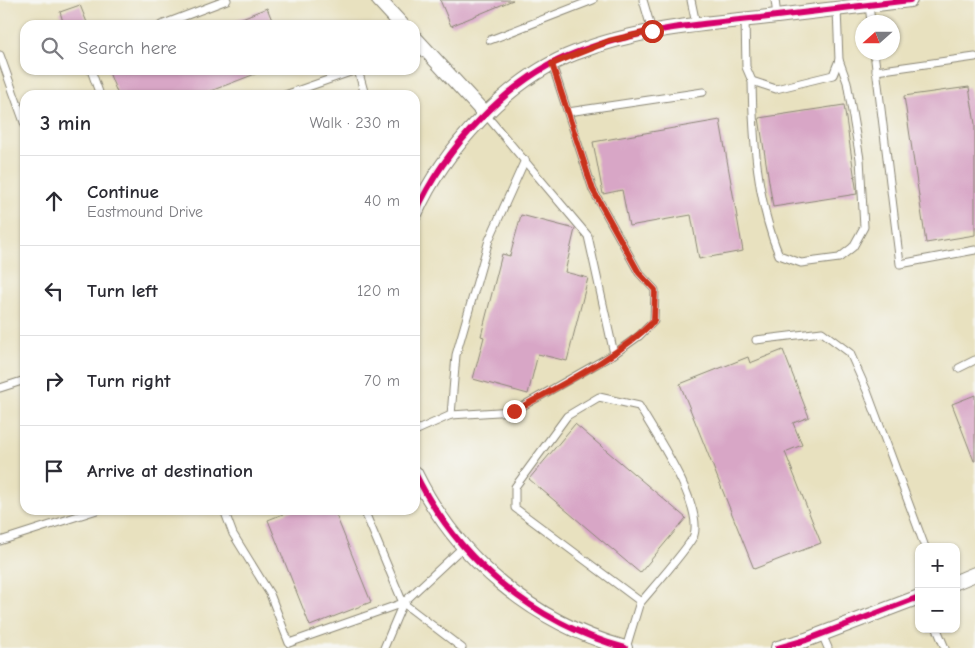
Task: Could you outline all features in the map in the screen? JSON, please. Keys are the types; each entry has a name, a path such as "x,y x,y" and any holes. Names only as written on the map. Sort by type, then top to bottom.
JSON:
{"street":[{"path":"379,0 397,20"},
{"path":"420,203 436,173 457,146 486,115 526,82 552,64 609,41 652,31 696,24 901,1"},
{"path":"420,44 486,115"},
{"path":"420,483 462,547 495,578 543,615 596,640 625,648"},
{"path":"960,580 975,574"},
{"path":"778,648 822,634 915,599"}],"lane":[{"path":"174,20 227,0"},
{"path":"490,40 593,0"},
{"path":"643,0 652,31"},
{"path":"691,0 696,24"},
{"path":"775,0 777,16"},
{"path":"869,5 870,15"},
{"path":"745,19 746,66 752,81 753,123 768,228 779,255 801,264 839,258 853,247 864,228 860,159 847,82 839,60 838,9"},
{"path":"0,55 20,111"},
{"path":"876,71 975,57"},
{"path":"752,81 776,89 833,74 839,60"},
{"path":"875,60 900,264 975,250"},
{"path":"420,429 451,414 514,411 614,354 639,336 654,321 655,290 639,273 593,190 552,64"},
{"path":"93,75 98,90"},
{"path":"299,90 343,75"},
{"path":"359,75 363,90"},
{"path":"568,112 703,92"},
{"path":"486,115 588,236 614,354"},
{"path":"451,414 456,355 489,240 525,160"},
{"path":"756,340 822,332 850,353 867,391 924,543"},
{"path":"958,368 975,360"},
{"path":"0,388 20,382"},
{"path":"625,648 641,602 694,536 695,517 688,494 639,406 598,397 567,416 515,487 515,508 641,602"},
{"path":"0,541 81,515"},
{"path":"226,515 233,534 270,594 289,643 403,603"},
{"path":"366,515 403,603 462,648"},
{"path":"384,648 403,603 462,547"},
{"path":"939,633 945,648"},
{"path":"822,634 828,648"}],"building":[{"path":"440,0 513,0 451,26"},
{"path":"80,5 86,20 62,20 60,12"},
{"path":"267,8 272,20 237,20"},
{"path":"110,75 252,75 213,90 116,90"},
{"path":"969,87 975,124 975,235 926,243 904,96"},
{"path":"844,105 857,194 773,207 759,118"},
{"path":"720,120 743,251 699,259 691,215 629,226 622,190 603,194 593,142"},
{"path":"521,215 575,229 565,272 588,278 567,361 538,354 528,394 473,379 484,337 481,336 502,254 510,256"},
{"path":"783,350 809,417 793,423 802,445 785,452 821,543 754,569 680,384 748,357 750,363"},
{"path":"975,395 975,461 974,461 952,404"},
{"path":"575,424 686,518 640,573 529,479"},
{"path":"280,515 336,515 371,602 310,626 268,520"}],"cycle path":[{"path":"420,204 443,165 481,119 526,80 550,64 575,53 597,45 666,29 910,0"},
{"path":"420,482 452,533 475,559 501,583 529,604 559,622 591,637 625,648"},
{"path":"778,648 806,640 915,599"}],"route":[{"path":"514,411 614,354 639,336 654,321 655,290 639,273 593,190 552,64 609,41 652,31"}]}
